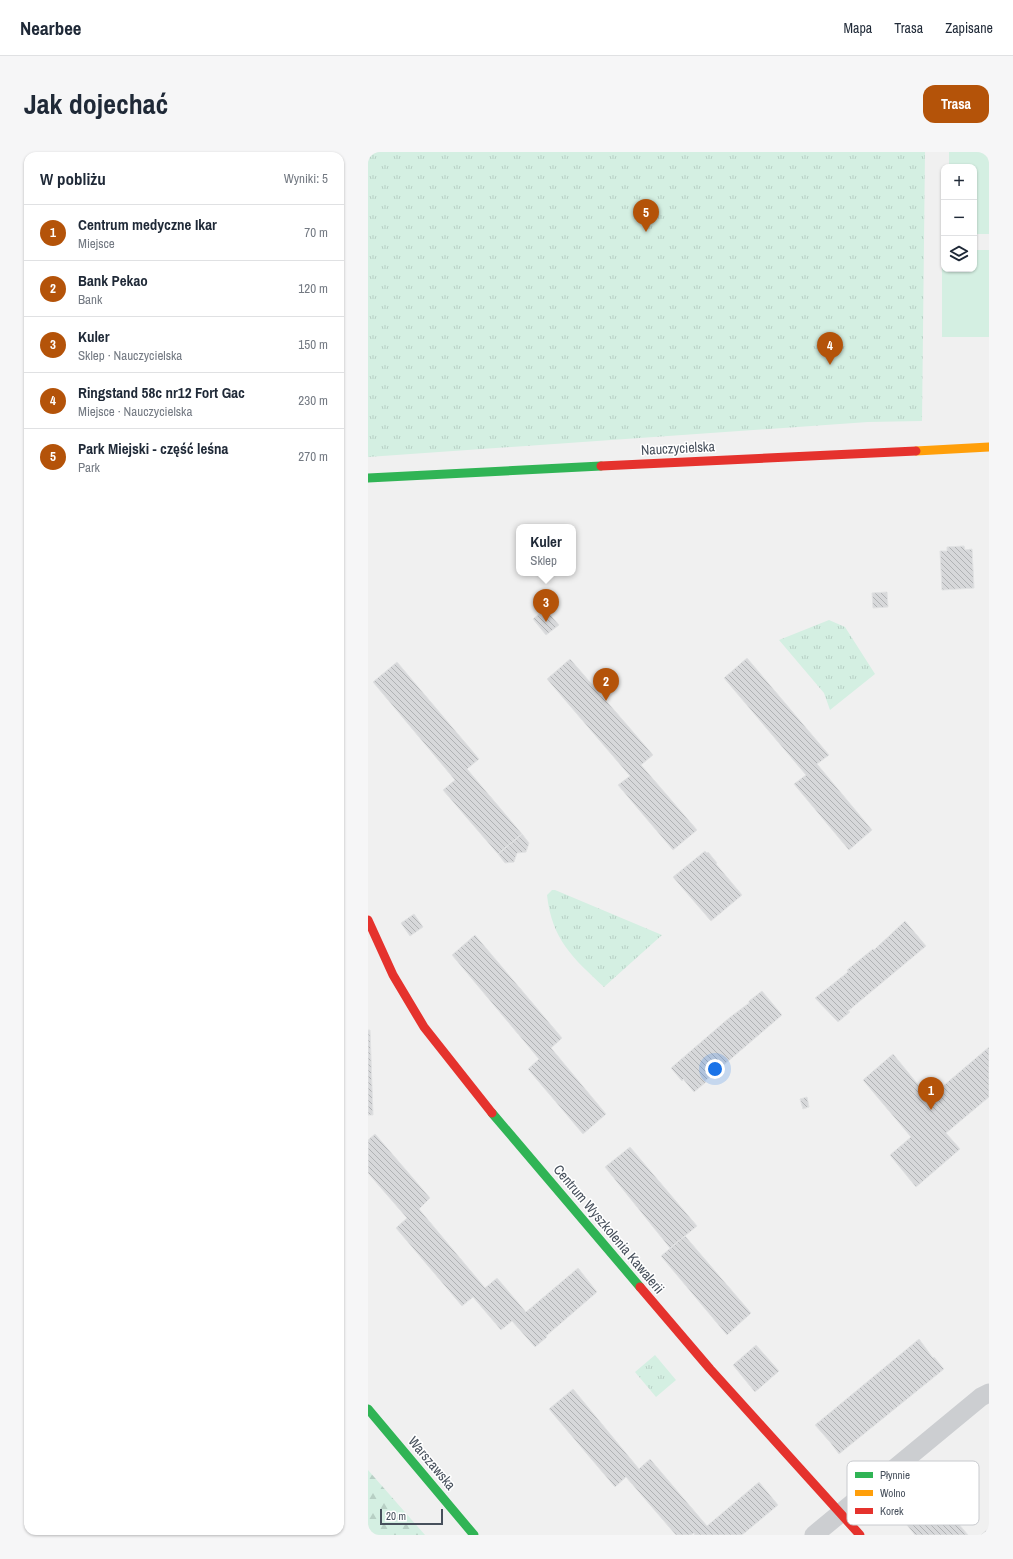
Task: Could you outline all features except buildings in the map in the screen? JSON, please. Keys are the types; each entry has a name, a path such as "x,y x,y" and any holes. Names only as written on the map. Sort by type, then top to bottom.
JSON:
{"street":[{"name":"Nauczycielska","path":"368,478 989,447"},
{"name":"Centrum Wyszkolenia Kawalerii","path":"368,920 407,1000 424,1027 446,1056 494,1115 700,1357 768,1435 847,1521"},
{"path":"902,1461 981,1397 989,1393"},
{"name":"Warszawska","path":"368,1409 474,1535"},
{"path":"814,1535 847,1507"},
{"name":"Centrum Wyszkolenia Kawalerii","path":"851,1525 860,1535"}],"green space":[{"path":"368,152 925,152 922,421 868,422 368,457"},
{"path":"949,152 989,152 989,234 977,234 977,164 949,164"},
{"path":"977,250 989,250 989,337 942,337 942,272 977,272"},
{"path":"829,620 845,627 875,674 830,710 824,693 779,640"},
{"path":"552,890 662,935 604,987 574,957 559,936 550,911 547,895"},
{"path":"655,1355 676,1380 656,1397 635,1372"},
{"path":"368,1470 425,1535 368,1535"}],"traffic: fast":[{"path":"368,478 601,466"},
{"path":"492,1113 640,1287"},
{"path":"368,1409 474,1535"}],"traffic: slow":[{"path":"916,451 989,447"}],"traffic: jam":[{"path":"601,466 916,451"},
{"path":"368,920 393,975 424,1027 492,1113"},
{"path":"640,1287 710,1369 847,1521"},
{"path":"851,1525 860,1535"}],"place":[{"name":"Park Miejski - część leśna","path":"646,232"},
{"name":"Ringstand 58c nr12 Fort Gac","path":"830,365"},
{"name":"Kuler","path":"546,622"},
{"name":"Bank Pekao","path":"606,701"},
{"name":"Centrum medyczne Ikar","path":"931,1110"}]}
